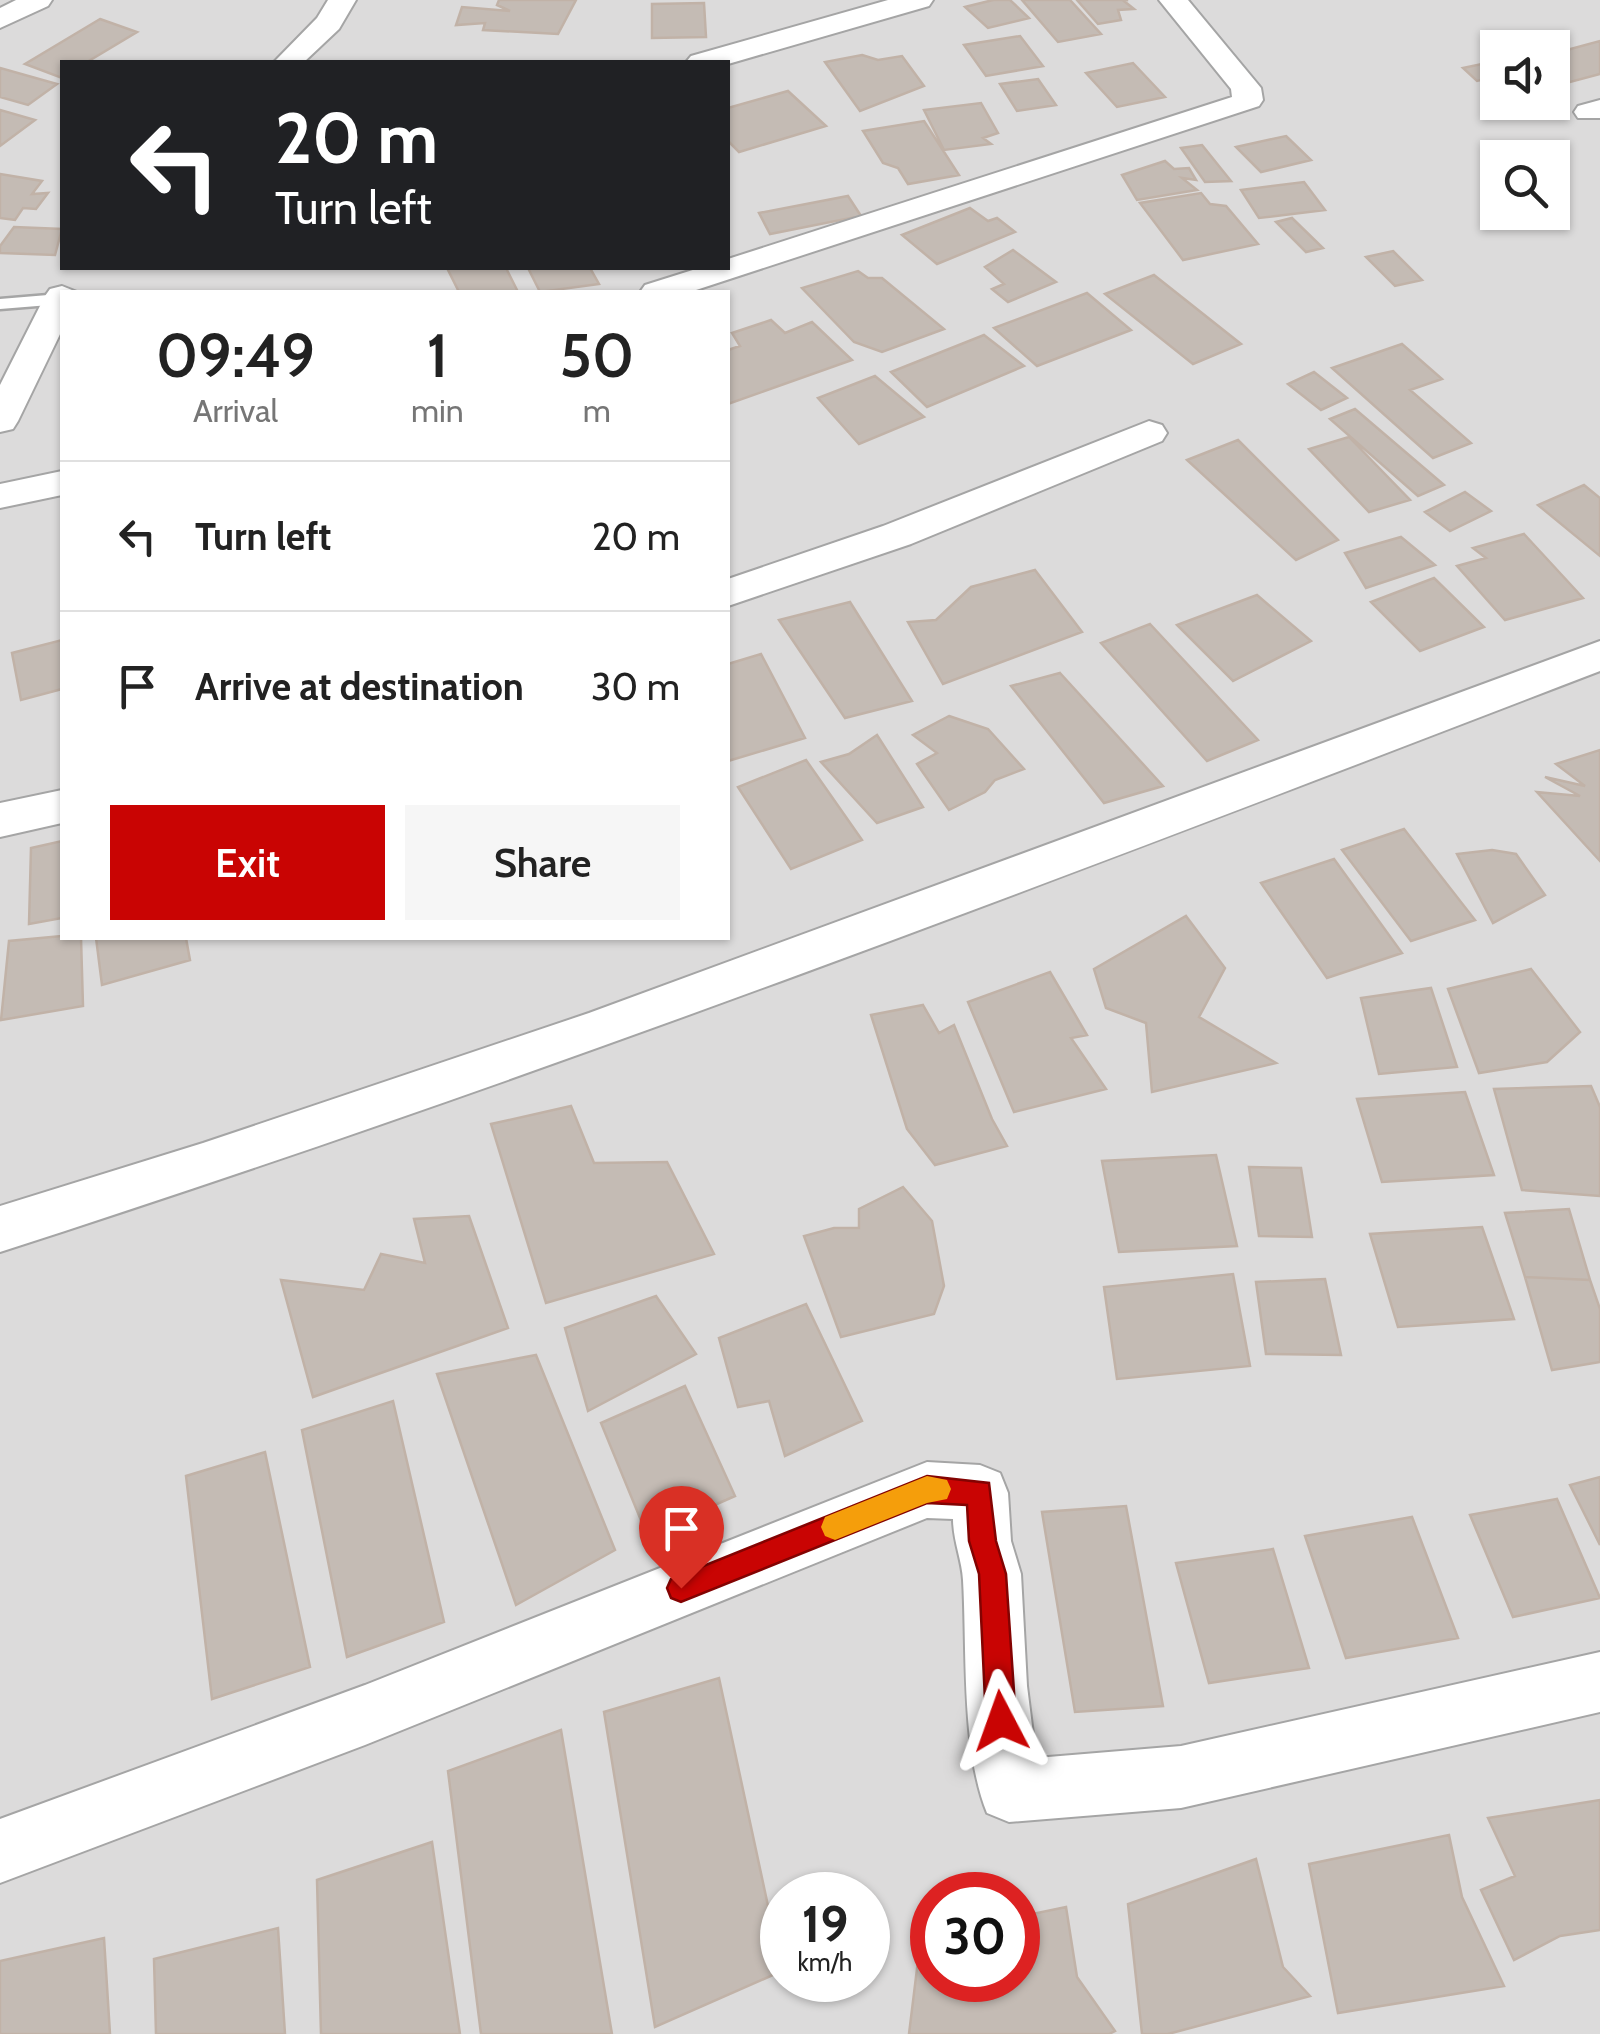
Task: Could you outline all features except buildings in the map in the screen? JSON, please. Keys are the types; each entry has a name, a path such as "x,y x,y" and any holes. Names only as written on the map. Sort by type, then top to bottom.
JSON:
{"street":[{"path":"0,18 38,0"},
{"path":"290,60 328,23 342,0"},
{"path":"708,60 920,0"},
{"path":"730,269 1241,105 1248,100 1246,88 1173,0"},
{"path":"663,290 726,270"},
{"path":"0,420 60,302"},
{"path":"730,592 897,535 1149,434"},
{"path":"0,496 60,483"},
{"path":"0,1230 235,1157 881,928 1600,655"},
{"path":"0,820 60,807"},
{"path":"0,1851 364,1715 927,1490 980,1493 982,1541 992,1574 997,1686 1009,1791 1180,1778 1600,1682"}],"lane":[{"path":"0,304 60,296"}],"shaded area":[{"path":"0,0 1600,0 1600,2034 0,2034"}],"slow traffic":[{"path":"835,1527 938,1489"}],"route":[{"path":"681,1588 927,1490 980,1493 982,1541 992,1574 998,1631 1001,1721"}]}
